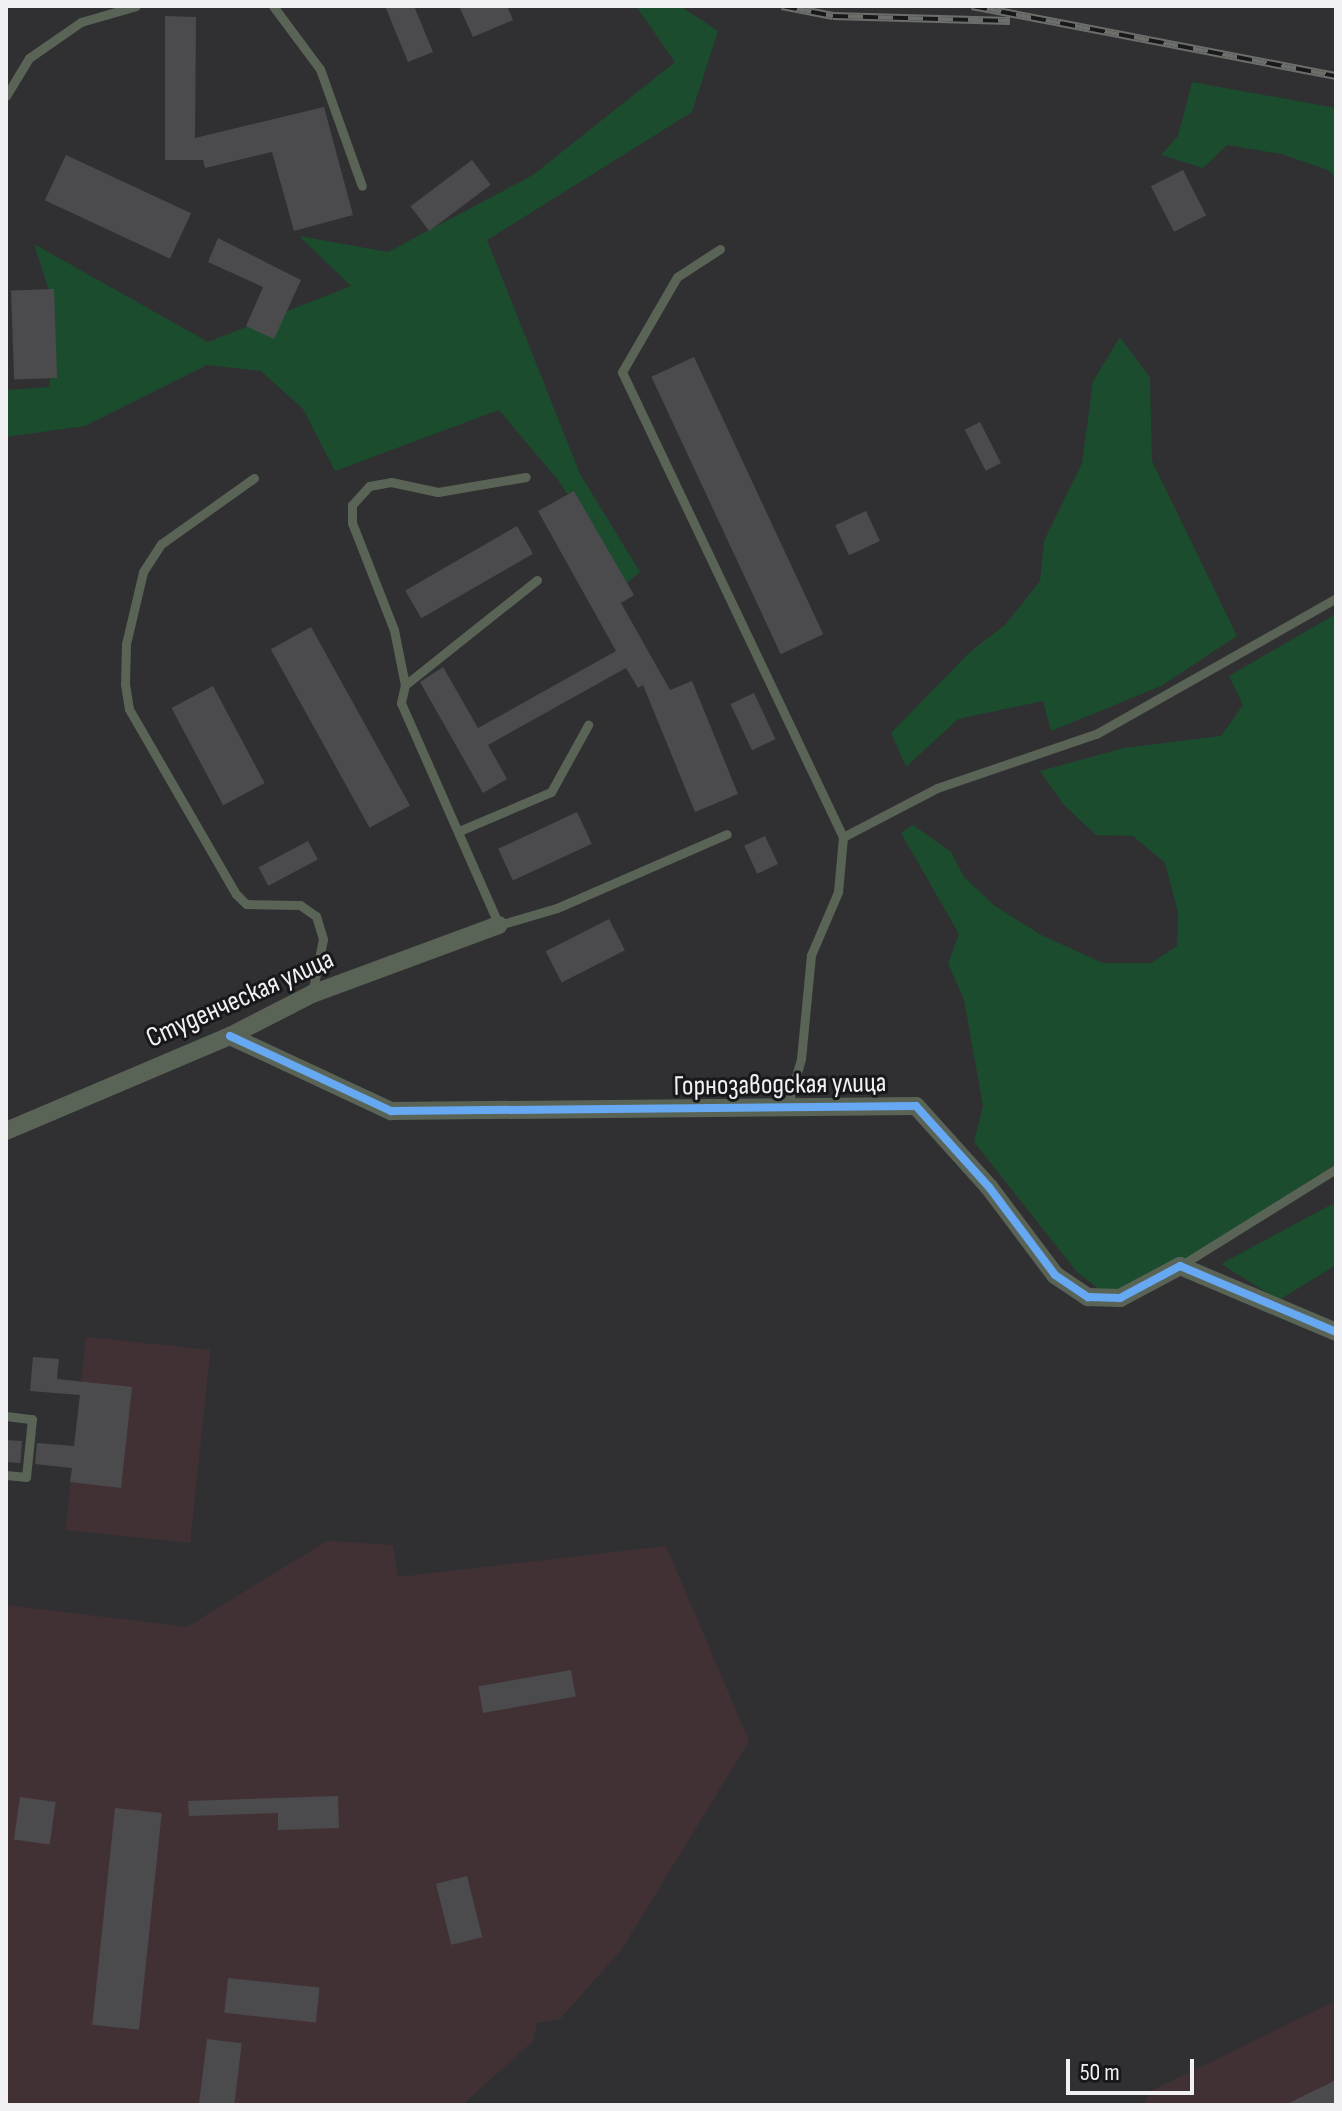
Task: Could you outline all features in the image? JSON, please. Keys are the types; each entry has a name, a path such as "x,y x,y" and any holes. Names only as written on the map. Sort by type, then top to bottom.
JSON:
{"street":[{"name":"Студенческая улица","path":"6,1131 230,1036 312,994 499,925"},
{"name":"Горнозаводская улица","path":"230,1036 391,1111 916,1106 989,1187 1055,1275 1088,1297 1120,1298 1180,1266"},
{"path":"1180,1266 1336,1332"}],"lane":[{"path":"273,6 320,69 362,186"},
{"path":"6,96 29,58 81,22 132,7"},
{"path":"720,249 677,277 622,372 843,837 838,892 811,955 801,1059 787,1107"},
{"path":"526,477 438,492 380,484 369,486 352,505 352,523 394,630 405,685 401,703 408,728 459,831 499,925 557,908 727,834"},
{"path":"254,478 161,544 143,572 126,644 125,684 129,709 236,894 246,904 300,905 316,916 323,939 312,994"},
{"path":"405,685 473,625 537,580"},
{"path":"843,837 937,788 1096,734 1336,598"},
{"path":"459,831 551,792 588,725"},
{"path":"1180,1266 1336,1169"},
{"path":"6,1416 32,1419 26,1477 6,1475"}],"shaded area":[{"path":"86,1337 210,1350 190,1543 66,1530"},
{"path":"327,1541 393,1545 398,1577 666,1546 749,1741 622,1949 560,2019 537,2023 533,2041 462,2105 6,2105 6,1605 187,1627"},
{"path":"1336,2001 1336,2105 1143,2105 1151,2091"}],"green space":[{"path":"636,6 680,6 718,31 692,112 487,240 580,474 640,572 627,583 558,480 499,410 335,471 303,409 261,371 207,365 85,426 6,437 6,390 49,387 54,306 34,244 208,342 351,286 299,236 388,252 533,175 675,62"},
{"path":"1192,82 1336,108 1336,179 1328,170 1281,154 1227,145 1203,168 1161,155 1178,136"},
{"path":"1120,337 1150,378 1152,461 1237,636 1161,686 1051,731 1043,701 958,719 906,767 891,733 970,652 1005,625 1040,581 1044,541 1082,463 1093,381"},
{"path":"1336,614 1336,1164 1189,1257 1116,1290 1099,1289 1077,1272 974,1142 983,1106 964,1000 948,963 959,934 901,833 913,825 951,852 964,877 995,906 1043,936 1103,963 1151,963 1177,946 1178,912 1165,863 1133,836 1096,835 1064,805 1040,771 1124,748 1221,736 1243,705 1229,676"},
{"path":"1336,1202 1336,1265 1279,1300 1221,1264"}],"building":[{"path":"385,6 414,6 433,52 408,62"},
{"path":"459,6 507,6 513,20 473,37"},
{"path":"165,16 196,17 195,138 324,107 353,215 294,231 272,152 205,168 203,160 165,160"},
{"path":"66,155 191,213 170,259 45,200"},
{"path":"472,160 491,185 429,231 411,206"},
{"path":"1183,170 1206,215 1174,232 1151,186"},
{"path":"218,238 301,280 274,339 246,326 263,287 208,262"},
{"path":"54,289 57,378 14,379 11,291"},
{"path":"694,357 823,634 781,654 651,377"},
{"path":"980,422 1001,463 986,471 965,430"},
{"path":"574,491 634,595 621,603 670,690 692,681 738,794 695,812 643,685 638,688 626,668 488,745 507,779 483,793 420,682 443,667 478,728 616,651 538,511"},
{"path":"866,511 880,541 849,555 835,525"},
{"path":"517,526 533,554 421,618 405,590"},
{"path":"311,627 410,805 370,828 271,649"},
{"path":"213,686 265,783 223,805 172,708"},
{"path":"754,693 776,739 752,750 730,704"},
{"path":"577,812 592,844 513,880 498,849"},
{"path":"765,836 778,864 757,874 744,846"},
{"path":"308,841 318,860 268,886 259,867"},
{"path":"609,919 625,950 562,982 546,951"},
{"path":"33,1357 59,1359 57,1379 132,1387 121,1488 70,1482 72,1468 35,1464 37,1443 74,1446 80,1395 30,1391"},
{"path":"6,1440 22,1441 20,1463 6,1462"},
{"path":"571,1670 576,1697 483,1713 478,1686"},
{"path":"338,1796 339,1828 278,1830 278,1813 189,1816 188,1801"},
{"path":"20,1797 56,1802 50,1845 14,1840"},
{"path":"115,1808 162,1813 139,2030 92,2025"},
{"path":"467,1876 482,1937 451,1945 436,1884"},
{"path":"228,1978 319,1988 316,2022 224,2013"},
{"path":"207,2039 242,2043 234,2105 199,2105"},
{"path":"1336,2080 1336,2105 1285,2105"}],"railway":[{"path":"782,6 833,16 1010,21"},
{"path":"972,6 1336,76"}],"cycle path":[{"path":"230,1036 391,1111 916,1106 989,1187 1055,1275 1088,1297 1120,1298 1180,1266 1336,1332"}]}
